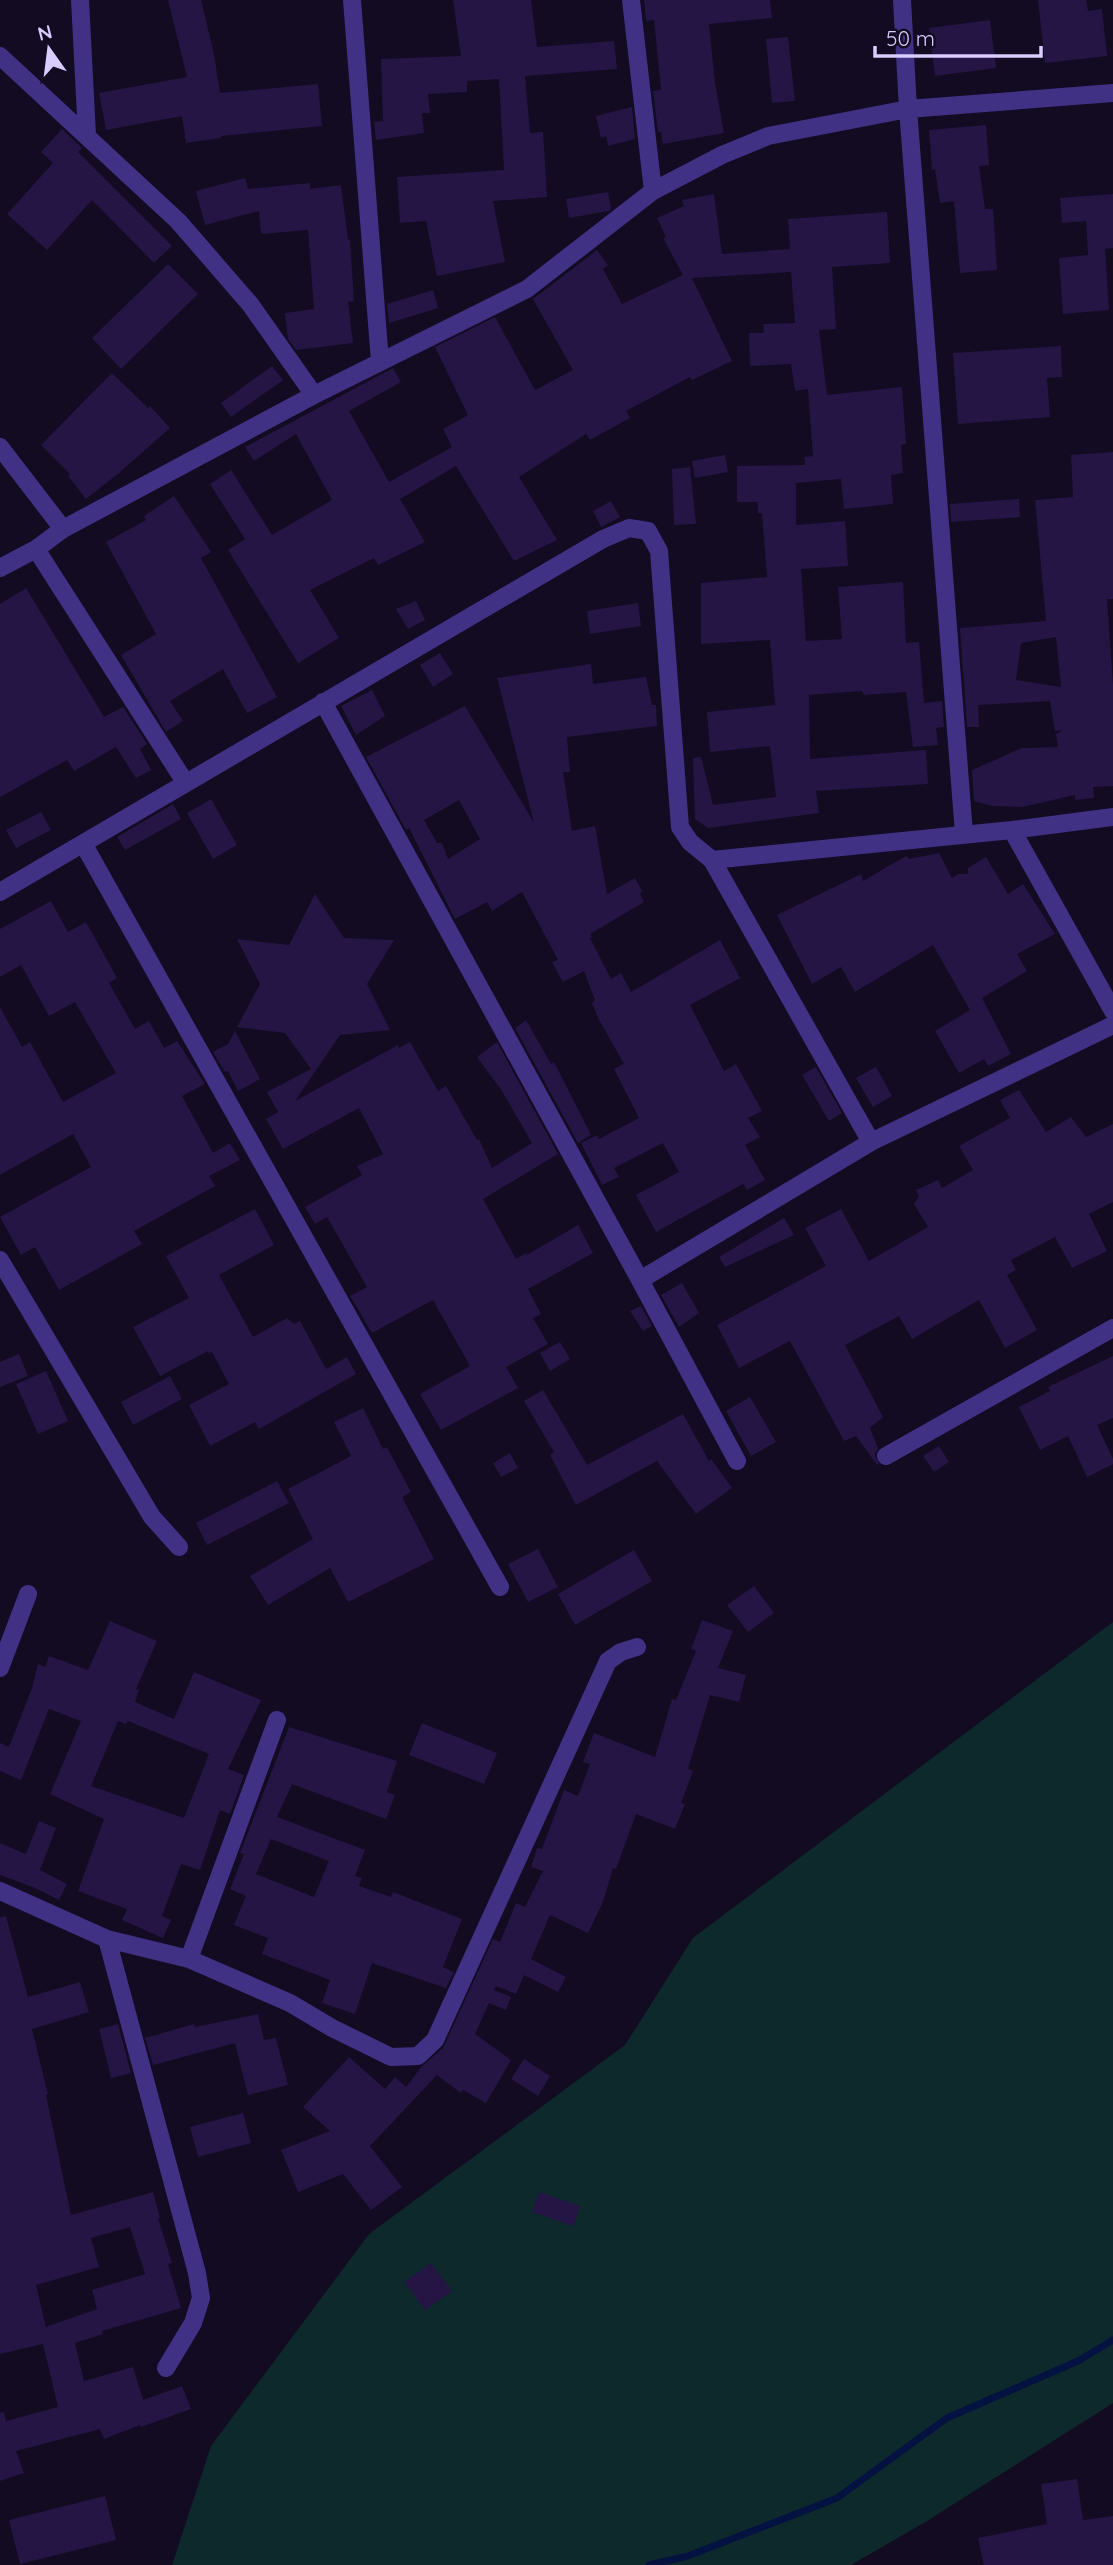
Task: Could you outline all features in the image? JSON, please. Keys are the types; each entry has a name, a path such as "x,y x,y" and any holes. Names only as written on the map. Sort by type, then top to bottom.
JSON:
{"street":[{"path":"80,0 87,135"},
{"path":"352,0 380,362"},
{"path":"631,0 653,191"},
{"path":"902,0 964,834"},
{"path":"0,56 178,221 250,304 314,395"},
{"path":"0,568 36,549 63,529 314,395 527,289 653,191 722,155 768,136 908,109 1113,93"},
{"path":"0,447 63,529"},
{"path":"0,892 603,539 629,528 648,531 659,551 680,827 690,842 712,860 870,1143"},
{"path":"36,549 185,782"},
{"path":"323,702 737,1461"},
{"path":"712,860 1012,830 1113,817"},
{"path":"1012,830 1113,1011"},
{"path":"84,845 500,1587"},
{"path":"640,1280 870,1143 1113,1025"},
{"path":"0,1260 152,1517 179,1547"},
{"path":"887,1457 1113,1328"},
{"path":"0,1668 28,1594"},
{"path":"0,1891 107,1939 190,1959 290,2003 332,2028 391,2057 418,2056 435,2040 608,1661 621,1652 637,1647"},
{"path":"190,1959 277,1720"},
{"path":"107,1939 197,2273 201,2298 193,2323 166,2368"}],"green space":[{"path":"1113,1622 1113,2403 927,2521 851,2565 172,2565 211,2446 369,2234 625,2045 693,1938"}],"building":[{"path":"168,0 201,0 220,93 318,84 322,126 221,136 186,143 182,116 106,130 99,93 187,77"},
{"path":"453,0 531,0 537,47 614,41 617,69 525,76 530,133 543,132 547,197 493,201 505,262 437,276 426,221 400,223 397,177 504,170 499,79 467,81 467,92 428,94 430,113 422,113 424,133 376,140 374,122 383,121 381,59 461,56"},
{"path":"644,0 770,0 772,18 709,24 724,133 663,144 661,132 658,132 653,91 661,90 654,20 646,21"},
{"path":"1038,0 1086,0 1088,11 1102,9 1107,56 1045,63"},
{"path":"990,20 996,68 935,76 929,28"},
{"path":"788,37 795,101 772,103 766,39"},
{"path":"632,107 635,139 608,146 606,136 601,138 596,116"},
{"path":"986,125 989,165 979,166 985,209 993,209 997,270 960,273 954,201 940,203 935,169 932,170 929,130"},
{"path":"62,129 82,148 78,152 172,246 154,263 92,200 47,250 7,214 53,163 41,152"},
{"path":"245,178 248,189 310,183 310,189 341,185 350,240 354,301 348,302 353,343 296,350 288,339 285,313 314,309 308,230 261,234 259,211 205,225 196,191"},
{"path":"608,192 611,209 609,211 569,218 566,199"},
{"path":"714,194 722,254 790,249 788,219 887,212 890,263 832,267 836,329 819,330 827,395 902,387 906,444 901,445 903,473 891,475 893,504 844,509 841,479 796,483 796,525 845,521 848,566 801,569 806,641 842,639 838,587 903,582 906,643 919,642 924,703 942,701 944,727 936,728 938,745 913,747 906,692 864,695 862,691 809,695 810,759 926,750 928,784 816,791 819,813 708,828 695,819 693,758 701,757 713,805 776,797 770,746 710,752 707,712 775,705 770,640 701,644 701,583 767,577 762,513 758,513 758,502 737,502 737,466 805,465 804,457 813,456 808,389 795,391 791,364 750,366 749,333 764,333 763,324 795,323 791,272 692,278 732,361 692,380 690,377 626,411 630,418 590,440 586,434 519,477 557,540 514,561 456,466 400,499 425,542 378,565 374,558 310,590 339,638 298,663 228,550 245,539 210,484 231,470 272,535 332,500 296,434 254,461 245,447 393,368 401,382 349,411 389,482 452,447 443,429 468,415 435,347 495,317 535,390 573,370 533,299 597,250 608,265 603,269 622,304 683,275 663,238 666,237 657,218 684,206 682,200"},
{"path":"1113,194 1113,248 1105,249 1109,310 1063,314 1059,258 1088,255 1086,221 1062,223 1060,198"},
{"path":"168,264 198,294 121,369 92,338"},
{"path":"433,290 438,308 389,323 387,304"},
{"path":"1061,346 1062,377 1047,378 1050,417 958,424 953,353"},
{"path":"272,366 283,380 231,417 221,403"},
{"path":"112,373 148,408 150,406 170,428 86,499 68,476 70,474 41,445"},
{"path":"1113,452 1113,599 1107,599 1113,685 1113,786 1093,787 1094,798 1075,800 1075,795 1022,807 992,806 974,801 972,770 1022,748 1058,747 1056,734 1063,730 1055,731 1050,701 978,705 979,727 967,727 960,628 1046,621 1035,500 1073,497 1071,455","holes":["1056,637 1061,687 1016,680 1021,643"]},
{"path":"725,455 728,472 695,478 692,461"},
{"path":"690,467 696,524 674,525 672,469"},
{"path":"174,496 211,552 201,558 277,697 247,713 223,669 170,701 183,721 166,732 121,655 156,634 106,542 146,520 144,516"},
{"path":"1019,499 1020,517 951,522 950,504"},
{"path":"611,501 620,517 601,527 593,511"},
{"path":"26,588 104,717 123,707 147,744 140,749 151,770 136,778 116,747 74,771 67,760 0,797 0,604"},
{"path":"416,601 425,620 408,629 396,609"},
{"path":"638,603 641,626 590,634 587,611"},
{"path":"440,653 453,674 433,687 420,665"},
{"path":"591,664 593,684 646,677 652,705 656,705 657,726 567,737 570,772 563,772 572,831 595,826 607,894 635,878 644,902 590,934 590,938 611,979 621,973 631,992 720,940 740,978 690,1005 724,1071 736,1064 762,1111 748,1118 760,1137 745,1145 765,1180 747,1190 743,1184 656,1232 636,1195 679,1172 663,1143 614,1168 619,1177 602,1185 581,1143 597,1135 599,1139 639,1118 614,1069 624,1064 598,1018 592,1003 595,1000 584,971 563,982 552,962 558,960 522,892 492,911 487,902 455,919 409,828 406,830 366,757 465,706 534,823 497,678","holes":["459,800 480,839 448,859 442,843 437,843 424,820"]},
{"path":"372,690 385,716 356,735 341,706"},
{"path":"211,799 237,845 213,859 187,813"},
{"path":"173,804 181,819 125,850 117,837"},
{"path":"41,812 51,830 16,848 6,830"},
{"path":"939,853 952,878 958,874 968,874 968,868 986,857 1008,894 1023,884 1055,934 1017,954 1027,971 982,998 1011,1054 988,1066 984,1059 959,1073 935,1031 970,1010 933,945 855,992 841,967 812,984 777,915 861,874 863,881 906,856 909,859"},
{"path":"315,894 344,938 394,940 367,984 390,1030 340,1035 295,1101 398,1045 399,1048 410,1042 438,1091 446,1086 477,1140 479,1139 492,1168 532,1143 502,1091 477,1057 497,1042 558,1154 483,1199 516,1259 578,1225 593,1253 528,1289 541,1314 533,1318 548,1344 506,1367 518,1388 441,1430 420,1394 470,1366 433,1300 372,1333 350,1296 367,1287 327,1217 315,1224 305,1207 362,1175 357,1166 383,1154 359,1108 283,1149 266,1119 278,1112 267,1092 311,1069 285,1033 237,1027 260,984 237,939 289,945"},
{"path":"51,901 68,932 86,922 117,978 109,983 135,1029 149,1021 164,1048 177,1041 205,1084 182,1096 213,1153 230,1143 240,1160 209,1176 215,1186 134,1231 142,1244 59,1290 35,1247 21,1255 0,1217 91,1167 73,1134 0,1175 0,1007 22,1047 30,1042 63,1102 116,1073 75,1002 49,1016 21,965 0,977 0,929"},
{"path":"526,1020 551,1064 554,1062 591,1135 578,1143 515,1028"},
{"path":"235,1031 260,1079 238,1091 228,1071 225,1072 213,1052 228,1044"},
{"path":"816,1067 842,1113 829,1121 802,1075"},
{"path":"876,1067 892,1096 873,1107 856,1078"},
{"path":"1019,1090 1046,1132 1071,1117 1086,1137 1113,1124 1113,1202 1089,1214 1107,1251 1072,1268 1055,1237 1011,1260 1016,1270 1007,1275 1037,1330 1005,1348 979,1300 912,1339 899,1316 845,1345 883,1417 870,1428 878,1448 875,1455 879,1464 877,1465 856,1436 844,1441 790,1341 739,1368 717,1325 826,1266 805,1228 841,1209 869,1261 928,1227 914,1204 919,1197 916,1190 938,1180 942,1188 973,1170 959,1146 1010,1118 1000,1100"},
{"path":"255,1209 274,1245 219,1275 253,1337 287,1318 294,1324 300,1321 326,1369 347,1357 356,1374 259,1429 255,1422 210,1446 189,1405 229,1384 212,1352 208,1351 160,1376 133,1327 189,1298 166,1256"},
{"path":"784,1218 794,1235 725,1267 719,1257"},
{"path":"682,1283 699,1313 679,1327 661,1295"},
{"path":"641,1306 652,1326 643,1331 630,1311"},
{"path":"560,1342 570,1359 550,1371 540,1353"},
{"path":"19,1354 28,1376 0,1387 0,1362"},
{"path":"1113,1356 1113,1418 1097,1425 1113,1464 1087,1477 1068,1436 1040,1450 1019,1407 1050,1391 1048,1387"},
{"path":"46,1371 68,1421 38,1434 16,1384"},
{"path":"170,1376 182,1399 133,1425 121,1402"},
{"path":"543,1390 587,1465 683,1414 709,1461 711,1459 732,1488 696,1514 657,1461 576,1505 550,1455 554,1452 524,1401"},
{"path":"750,1397 776,1442 751,1456 726,1411"},
{"path":"363,1408 383,1449 387,1447 411,1492 402,1497 434,1559 348,1602 330,1568 268,1605 250,1576 313,1539 288,1489 351,1456 334,1422"},
{"path":"939,1446 949,1462 934,1472 923,1456"},
{"path":"510,1453 518,1468 501,1477 493,1463"},
{"path":"277,1481 289,1503 207,1545 196,1523"},
{"path":"538,1549 558,1587 528,1602 508,1564"},
{"path":"634,1550 652,1581 575,1625 558,1594"},
{"path":"754,1586 774,1613 748,1632 727,1605"},
{"path":"702,1620 733,1631 718,1668 746,1675 739,1702 710,1695 688,1769 693,1771 681,1803 685,1804 675,1829 636,1814 616,1869 613,1868 603,1902 588,1933 550,1915 531,1959 566,1977 558,1992 524,1975 516,1994 496,1986 494,1990 511,1997 506,2010 489,2003 475,2034 511,2060 486,2103 463,2090 461,2093 437,2075 370,2146 402,2187 371,2210 343,2174 298,2192 281,2150 330,2131 303,2107 349,2057 385,2089 395,2077 406,2087 422,2066 443,2048 493,1939 500,1942 516,1903 525,1907 543,1871 531,1867 537,1848 542,1849 564,1790 578,1796 590,1764 583,1762 594,1733 655,1757 672,1699 676,1700 696,1651 691,1649"},
{"path":"110,1621 157,1641 136,1689 139,1690 135,1702 174,1719 194,1672 261,1700 228,1769 244,1775 230,1814 220,1810 200,1870 181,1864 162,1916 171,1920 163,1938 122,1920 127,1909 78,1891 104,1819 50,1794 81,1721 49,1709 21,1780 0,1771 0,1743 9,1747 32,1688 38,1664 45,1667 49,1656 88,1670","holes":["118,1721 126,1724 128,1721 209,1754 184,1818 91,1786"]},
{"path":"422,1723 497,1753 484,1784 409,1755"},
{"path":"289,1727 397,1761 387,1792 395,1795 386,1819 292,1784 277,1817 365,1850 355,1876 362,1878 359,1886 391,1897 393,1892 462,1919 443,1967 454,1972 446,1988 372,1963 355,2014 322,2003 330,1980 262,1954 268,1938 234,1925 246,1896 230,1889 244,1854 240,1853","holes":["271,1839 329,1861 314,1897 256,1874"]},
{"path":"39,1821 56,1828 40,1870 67,1884 59,1900 0,1875 0,1843 26,1854"},
{"path":"6,1916 28,1997 80,1982 89,2012 32,2029 48,2094 46,2095 71,2215 153,2192 172,2263 168,2264 181,2308 102,2331 103,2334 75,2343 84,2381 133,2367 143,2400 182,2386 191,2409 104,2439 100,2429 16,2451 24,2473 0,2481 0,2413 4,2412 6,2421 58,2407 43,2344 0,2354 0,1917","holes":["130,2227 145,2274 92,2290 97,2309 46,2327 36,2285 99,2267 91,2238"]},
{"path":"258,2014 264,2040 276,2038 288,2085 248,2095 235,2043 153,2065 145,2038 194,2024 195,2027"},
{"path":"118,2024 131,2073 111,2078 99,2029"},
{"path":"524,2059 550,2076 538,2096 511,2079"},
{"path":"243,2113 251,2143 198,2157 190,2127"},
{"path":"539,2192 580,2206 574,2226 532,2212"},
{"path":"431,2263 452,2291 425,2310 404,2282"},
{"path":"1077,2479 1083,2520 1113,2516 1113,2565 984,2565 978,2538 1047,2524 1041,2484"},
{"path":"105,2496 116,2540 20,2564 9,2520"}],"waterway":[{"path":"649,2565 688,2556 837,2498 947,2418 1078,2361 1113,2340"}]}
